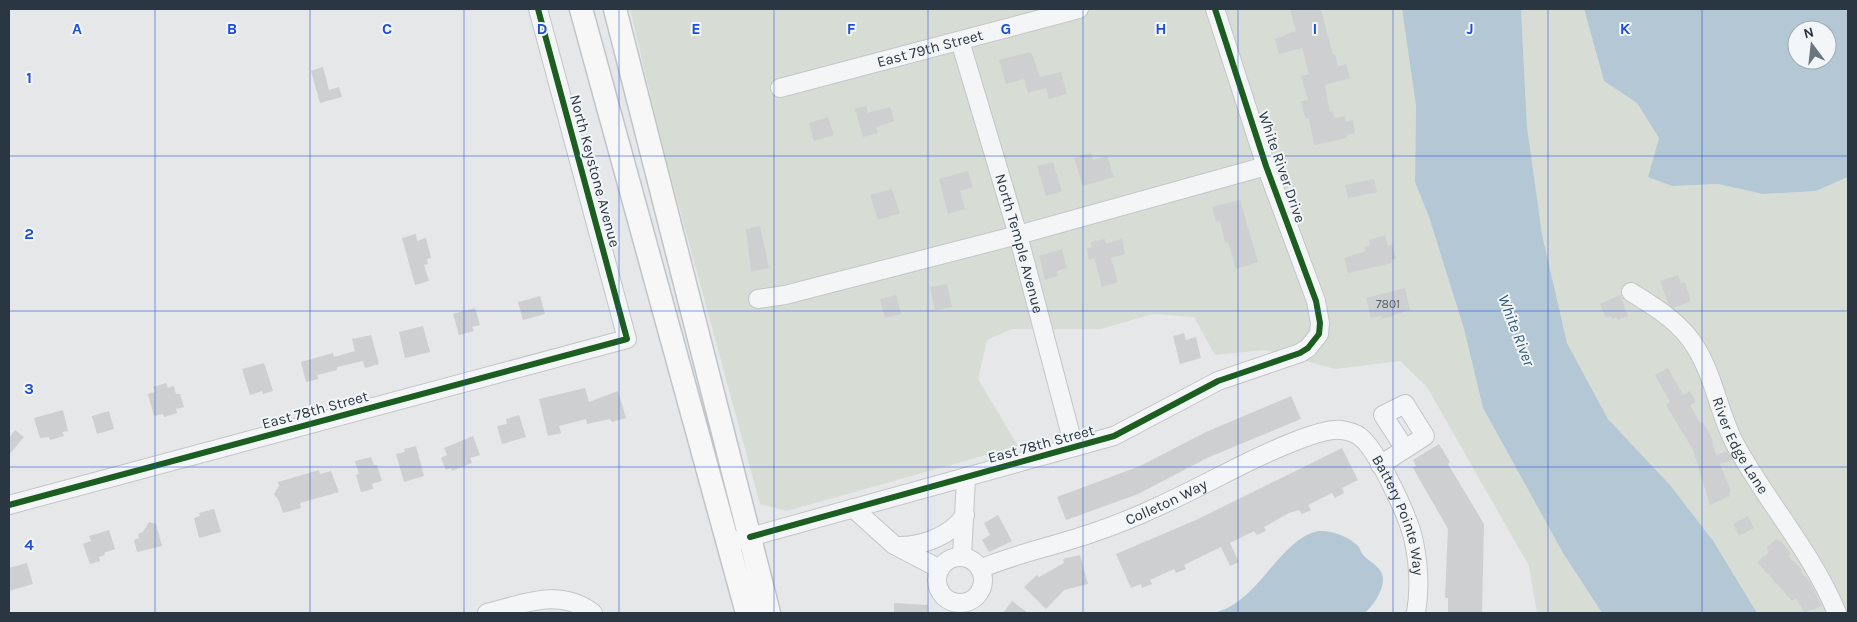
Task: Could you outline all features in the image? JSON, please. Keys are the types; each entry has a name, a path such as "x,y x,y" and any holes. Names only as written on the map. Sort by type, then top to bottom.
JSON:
{"main road":[{"name":"North Keystone Avenue","path":"581,9 746,613"},
{"path":"616,9 769,613"}],"street":[{"name":"North Keystone Avenue","path":"538,9 627,339"},
{"name":"East 79th Street","path":"780,88 1079,9"},
{"name":"White River Drive","path":"1215,9 1266,166 1316,302 1320,323 1319,334"},
{"name":"North Temple Avenue","path":"960,41 1018,235 1074,447"},
{"path":"758,299 785,295 1018,235 1266,166"},
{"name":"River Edge Lane","path":"1631,292 1670,318 1696,347 1711,376 1723,416 1734,442 1820,578 1837,613"},
{"name":"East 78th Street","path":"728,543 1123,433 1187,395 1218,381 1300,354 1315,342 1319,334"},
{"name":"East 78th Street","path":"9,505 627,339"},
{"name":"Colleton Way","path":"980,569 1020,553 1076,538 1117,524 1157,507 1260,457 1312,436 1336,429 1347,431"},
{"name":"Battery Pointe Way","path":"1347,431 1363,439 1397,495 1414,540 1419,573 1416,613"},
{"path":"1380,465 1404,449"},
{"path":"962,557 966,477"},
{"path":"854,508 896,546 940,569"},
{"path":"896,546 918,544 936,538 956,525 965,515"},
{"path":"962,557 974,562 980,569 983,579 982,587 977,596 954,608 938,588 937,581 940,569 948,561 962,557"},
{"path":"487,613 555,597 587,609"}],"shaded area":[{"path":"630,9 1402,9 1416,106 1415,182 1429,217 1464,329 1483,408 1563,553 1602,613 1537,613 1529,566 1427,387 1400,361 1335,369 1265,350 1215,355 1194,317 1153,314 1101,329 1012,329 987,340 978,379 1018,446 787,511 760,504 662,144"},
{"path":"1521,9 1584,9 1604,81 1637,103 1659,138 1649,177 1672,186 1718,184 1763,194 1816,191 1848,177 1848,613 1757,613 1714,542 1670,485 1608,419 1567,343 1542,234 1527,127"}],"water":[{"name":"White River","path":"1402,9 1521,9 1527,127 1542,234 1567,343 1608,419 1670,485 1714,542 1757,613 1602,613 1563,553 1483,408 1464,329 1429,217 1415,182 1416,106"},
{"path":"1584,9 1848,9 1848,177 1816,191 1763,194 1718,184 1672,186 1648,177 1659,138 1637,103 1604,81"},
{"path":"1318,531 1334,533 1349,539 1358,546 1364,556 1381,572 1383,584 1374,602 1365,613 1214,613 1244,597 1291,546 1304,537"}],"building":[{"path":"1290,9 1321,9 1333,55 1335,54 1338,66 1346,64 1350,78 1325,85 1330,112 1333,111 1334,118 1345,116 1346,122 1353,120 1355,133 1347,135 1347,138 1314,145 1309,119 1305,118 1301,101 1308,100 1301,76 1309,74 1302,48 1279,54 1275,39 1296,31"},
{"path":"1030,52 1040,77 1061,72 1067,94 1049,99 1046,88 1028,93 1024,79 1006,84 999,60"},
{"path":"323,67 329,90 339,87 342,97 320,103 311,71"},
{"path":"866,106 868,113 890,107 894,121 876,127 878,133 863,137 855,109"},
{"path":"828,117 834,135 814,141 809,123"},
{"path":"1091,153 1093,160 1107,156 1114,177 1083,186 1074,158"},
{"path":"1053,162 1062,191 1046,196 1037,166"},
{"path":"968,171 973,187 960,191 965,209 948,214 939,179"},
{"path":"1374,179 1377,192 1348,198 1345,185"},
{"path":"892,189 900,213 878,220 870,195"},
{"path":"1240,200 1258,262 1236,269 1228,242 1225,243 1220,221 1216,222 1212,207"},
{"path":"760,226 769,268 751,272 746,229"},
{"path":"416,234 417,241 426,238 431,258 427,259 428,264 424,265 429,281 415,285 402,238"},
{"path":"1385,235 1388,246 1392,245 1396,259 1391,260 1392,263 1348,273 1344,258 1366,251 1364,247 1370,245 1369,240"},
{"path":"1105,239 1106,244 1122,239 1125,254 1111,258 1118,282 1102,287 1094,258 1089,260 1087,249 1092,247 1091,242"},
{"path":"1062,249 1067,268 1057,271 1058,276 1045,280 1039,256"},
{"path":"1678,275 1681,283 1685,282 1691,301 1673,308 1668,303 1660,281"},
{"path":"947,284 952,307 935,310 930,287"},
{"path":"1405,288 1410,310 1382,319 1381,316 1371,318 1366,298"},
{"path":"896,295 901,314 885,318 880,299"},
{"path":"1620,295 1628,316 1618,320 1616,317 1612,319 1611,316 1606,318 1600,304"},
{"path":"540,296 545,314 523,320 518,302"},
{"path":"475,308 480,325 472,327 474,331 459,335 453,314"},
{"path":"423,326 430,352 405,358 399,332"},
{"path":"1184,333 1186,340 1196,337 1201,358 1180,364 1173,336"},
{"path":"371,335 379,364 365,368 363,361 337,367 337,370 317,375 318,379 306,382 301,362 333,353 334,357 355,351 352,339"},
{"path":"264,363 273,391 263,394 262,391 250,395 242,369"},
{"path":"1668,368 1683,395 1690,391 1696,402 1690,405 1700,423 1703,422 1711,436 1716,455 1727,451 1732,460 1720,464 1731,491 1729,492 1730,496 1710,505 1693,450 1666,405 1670,402 1655,375"},
{"path":"166,383 168,388 174,386 176,394 180,394 184,407 176,409 177,413 164,417 163,414 154,416 148,394 155,392 153,387"},
{"path":"585,388 589,402 618,391 626,418 612,422 610,419 587,424 586,419 559,426 561,433 548,436 539,399"},
{"path":"1291,396 1301,419 1207,458 1138,494 1066,520 1057,497 1140,466 1206,432"},
{"path":"63,410 68,431 62,432 64,436 50,440 49,437 40,438 34,418"},
{"path":"109,411 114,429 97,434 92,416"},
{"path":"519,415 526,437 502,444 497,426 507,424 506,419"},
{"path":"15,430 24,437 9,455 9,438"},
{"path":"473,436 480,455 470,458 472,463 452,471 451,468 446,470 441,458 447,455 444,448"},
{"path":"1439,444 1450,462 1448,464 1484,524 1482,613 1448,613 1448,598 1445,598 1448,529 1413,468 1416,466 1413,460"},
{"path":"416,446 424,476 404,482 396,454 405,452 404,449"},
{"path":"1342,448 1358,480 1342,488 1344,493 1335,498 1332,493 1308,505 1311,510 1302,514 1299,510 1289,513 1264,527 1266,531 1257,535 1254,531 1230,543 1239,562 1230,566 1221,547 1184,565 1186,569 1176,573 1174,569 1150,580 1152,584 1142,588 1141,584 1131,588 1116,554 1196,520"},
{"path":"371,457 374,465 377,465 382,481 372,484 373,489 361,492 356,475 359,474 355,461"},
{"path":"319,470 320,474 331,471 339,492 300,503 301,508 283,513 279,501 274,494 279,486 278,482"},
{"path":"214,509 221,532 199,538 194,518 200,516 199,513"},
{"path":"998,515 1012,541 989,552 982,540 990,535 984,523"},
{"path":"1748,516 1754,528 1739,536 1733,524"},
{"path":"149,522 156,524 162,546 137,552 134,540 139,538 138,534 143,532"},
{"path":"109,530 115,549 99,557 100,561 90,564 83,544 91,541 89,536"},
{"path":"1777,539 1779,542 1781,541 1791,554 1788,556 1802,570 1801,572 1810,582 1822,606 1804,613 1796,598 1792,601 1757,562 1768,553 1767,547"},
{"path":"1080,555 1088,584 1064,590 1046,609 1024,587 1037,575 1039,577 1064,563 1063,559"},
{"path":"27,563 33,584 9,591 9,568"},
{"path":"1012,601 1028,613 1003,613"},
{"path":"894,603 928,605 927,613 894,613"}],"cycle path":[{"path":"9,505 627,339 538,9"},
{"path":"750,537 1114,436 1218,381 1300,353 1308,348 1319,334 1320,323 1316,301 1266,166 1215,9"}]}
